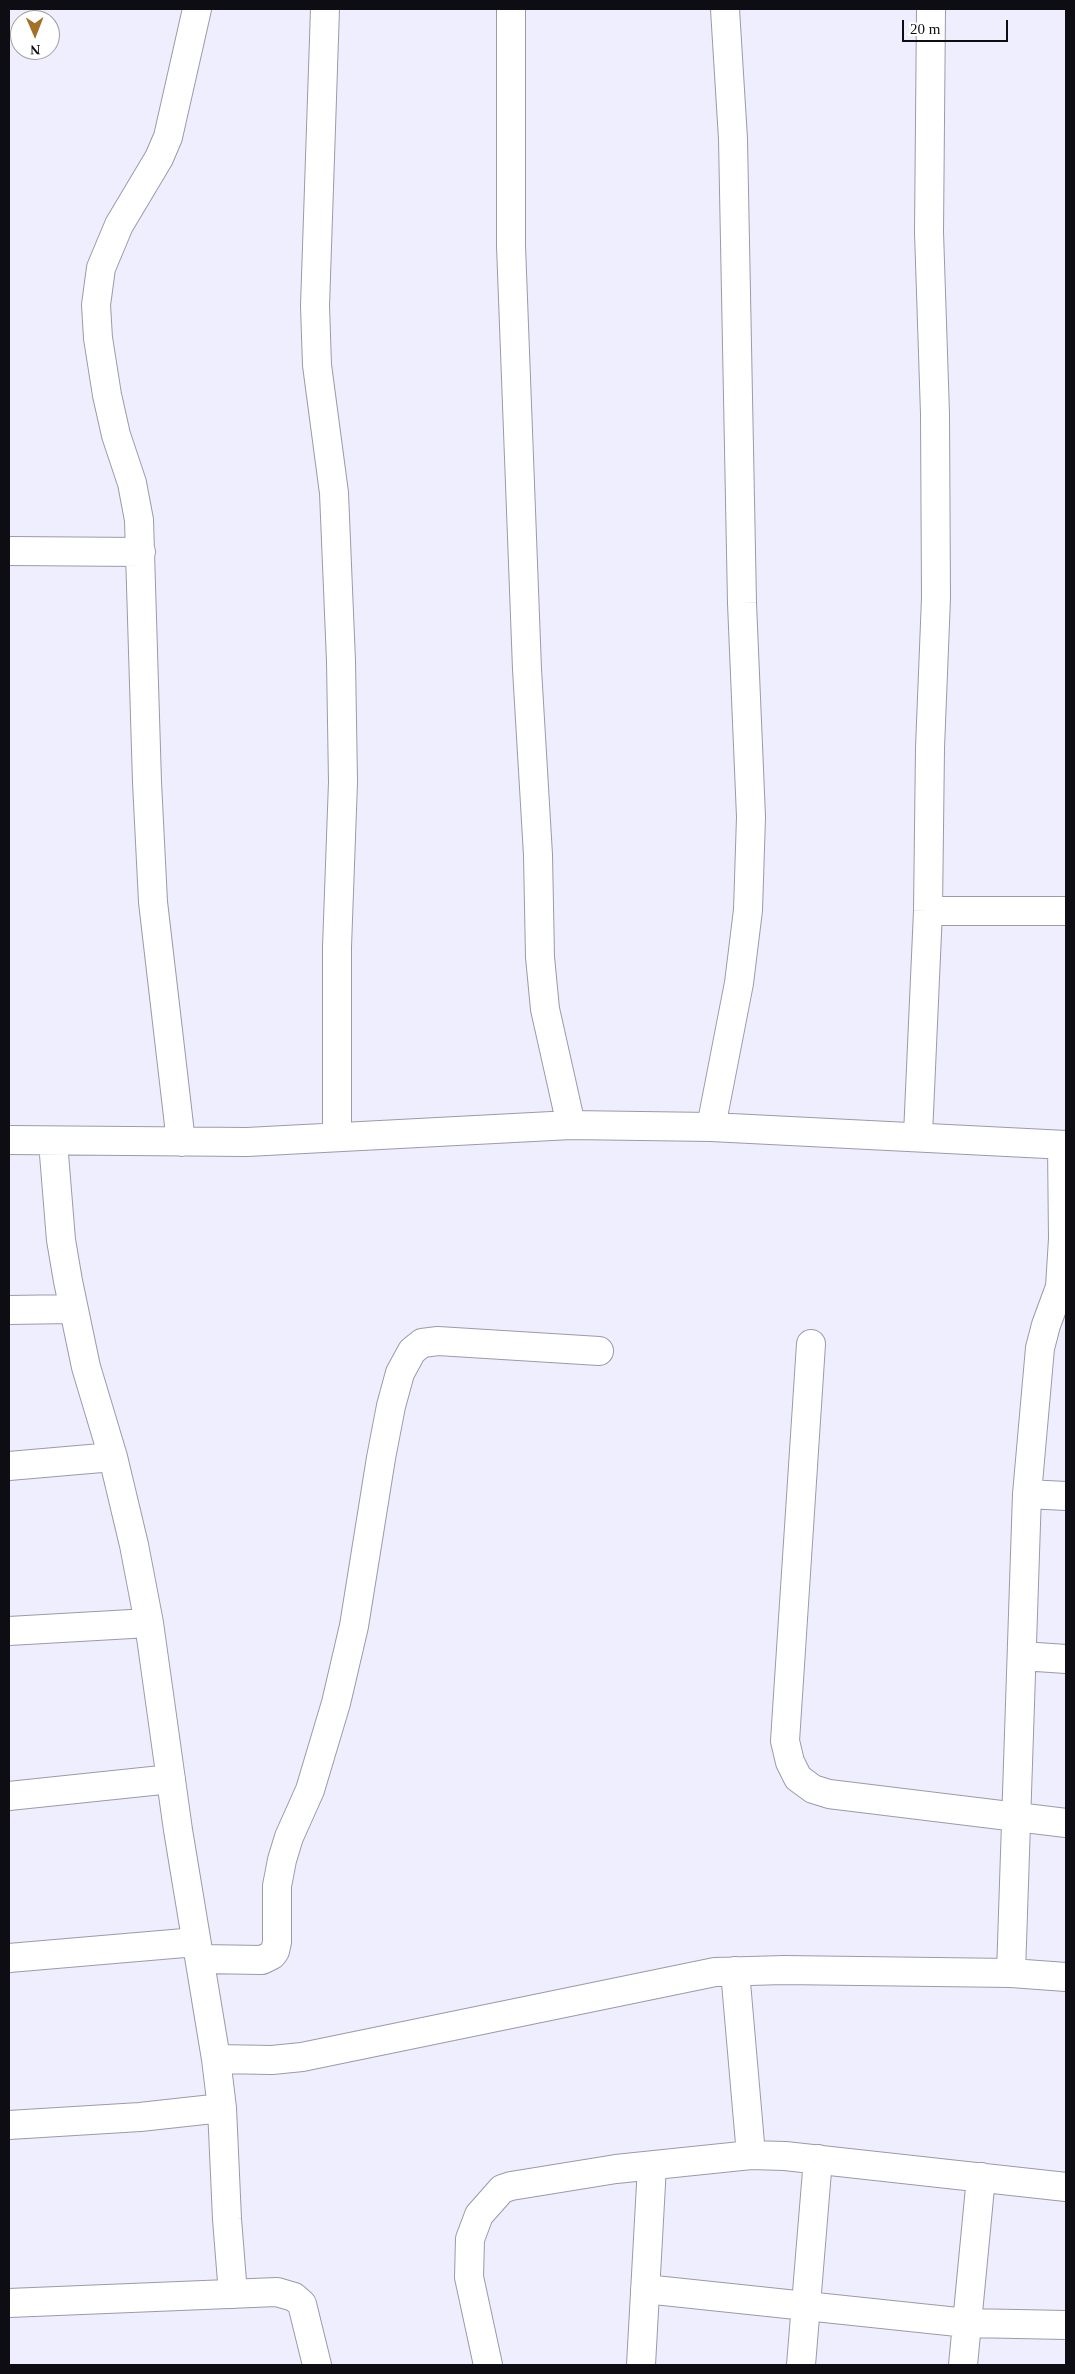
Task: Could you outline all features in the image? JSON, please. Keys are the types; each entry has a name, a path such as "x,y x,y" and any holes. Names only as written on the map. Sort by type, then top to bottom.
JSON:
{"street":[{"path":"181,1142 153,902 147,782 140,520 132,483 116,435 107,395 98,338 96,305 101,268 119,225 159,158 168,137 197,9"},
{"path":"325,9 315,306 317,365 334,493 341,660 343,782 336,947 337,1137"},
{"path":"511,9 511,246 527,669 538,855 540,957 545,1009 571,1125"},
{"path":"712,1127 739,983 748,910 751,817 742,603 733,139 725,9"},
{"path":"918,1136 928,911 930,748 936,598 935,414 929,232 931,9"},
{"path":"9,552 140,552"},
{"path":"928,911 1066,911"},
{"path":"9,1140 53,1142 247,1142 571,1125 712,1127 918,1136 1064,1145 1061,1274 1056,1325 1036,1379 1027,1494 1011,1973"},
{"path":"53,1142 61,1240 73,1309 86,1368 113,1456 149,1623 171,1779 216,2059 222,2108 227,2219 233,2294"},
{"path":"9,1310 73,1309"},
{"path":"9,1958 198,1951 262,1960 272,1955 277,1942 277,1886 282,1860 289,1837 310,1790 336,1702 354,1626 381,1458 391,1406 400,1373 412,1351 422,1343 438,1341 599,1351"},
{"path":"811,1344 785,1741 790,1762 798,1778 812,1788 829,1794 1066,1823"},
{"path":"9,1466 113,1456"},
{"path":"1027,1494 1066,1496"},
{"path":"9,1631 149,1623"},
{"path":"1022,1656 1066,1659"},
{"path":"9,1796 171,1779"},
{"path":"216,2059 272,2060 302,2057 644,1985 735,1971 1011,1973 1066,1977"},
{"path":"735,1971 751,2155"},
{"path":"9,2125 140,2117 222,2108"},
{"path":"488,2365 469,2277 470,2239 479,2214 502,2189 510,2186 616,2168 751,2155 818,2159 1066,2187"},
{"path":"801,2365 818,2159"},
{"path":"641,2365 652,2166"},
{"path":"962,2365 981,2177"},
{"path":"646,2289 967,2323 1066,2325"},
{"path":"9,2303 278,2292 298,2300 307,2321 317,2365"}]}
